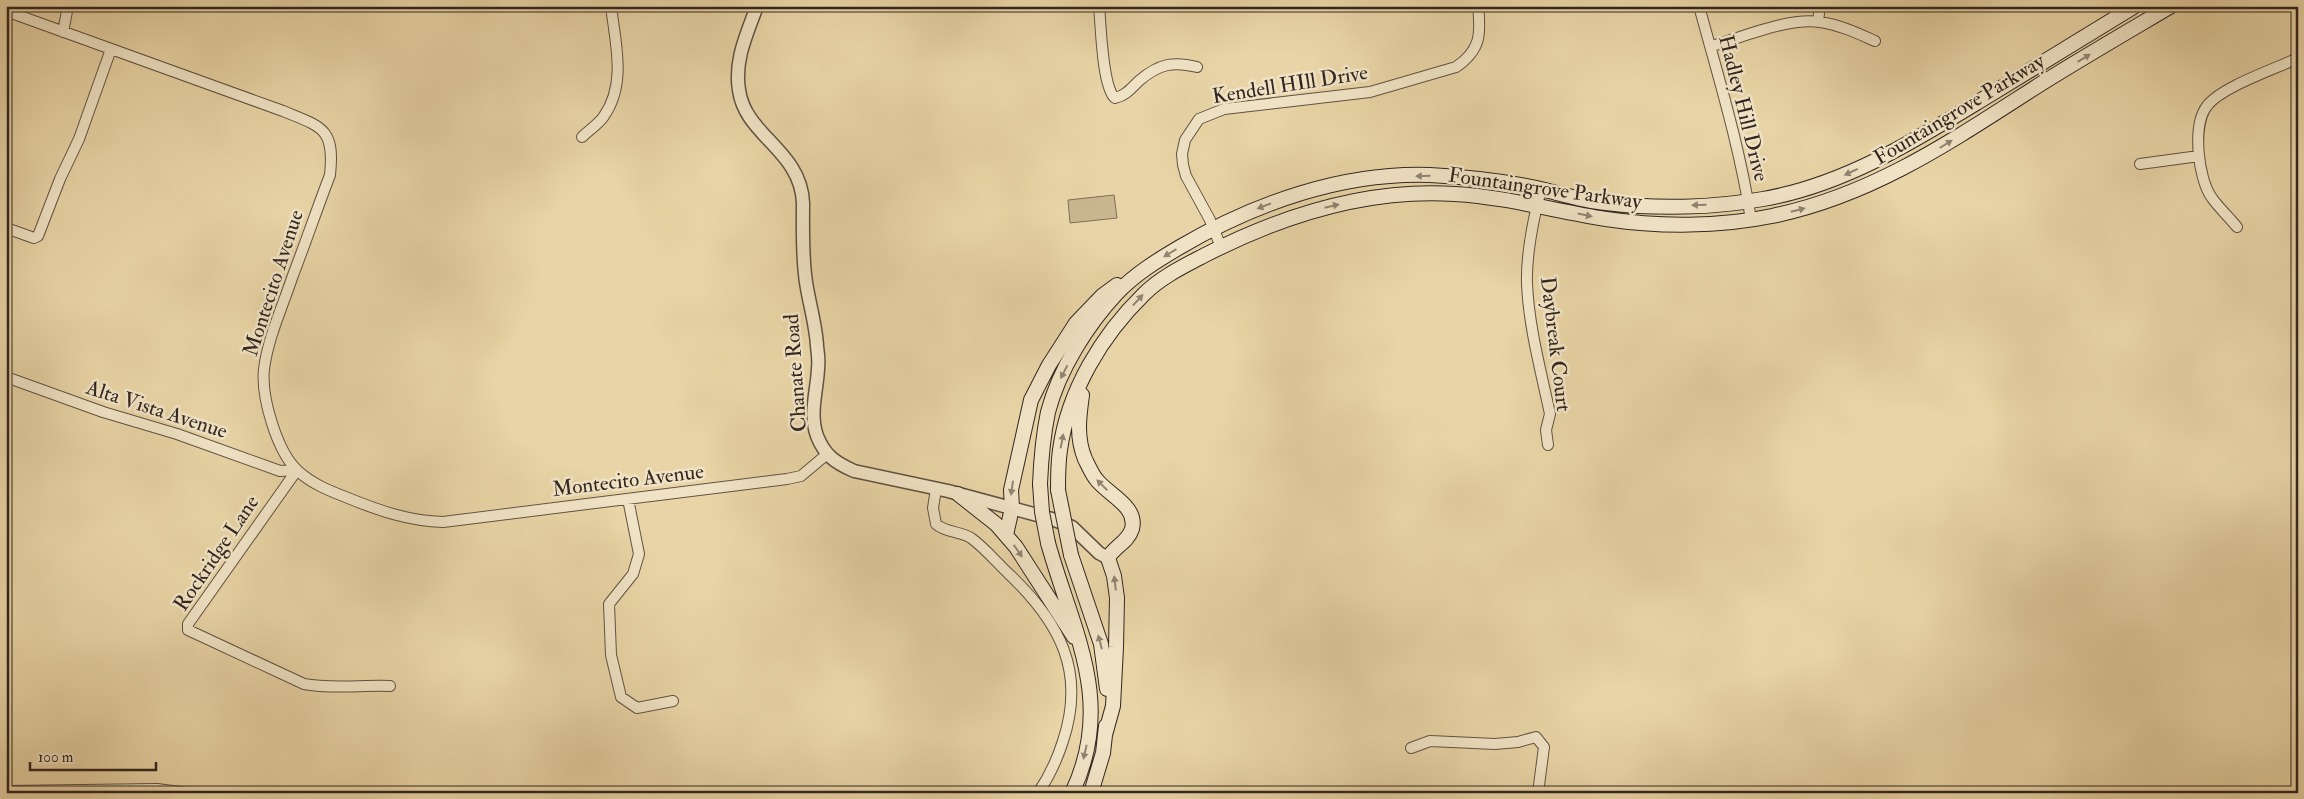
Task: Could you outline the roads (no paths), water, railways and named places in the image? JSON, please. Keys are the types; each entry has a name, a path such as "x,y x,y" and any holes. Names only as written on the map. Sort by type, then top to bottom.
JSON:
{"main road":[{"name":"Fountaingrove Parkway","path":"1072,793 1078,781 1088,741 1089,678 1081,643 1048,543 1042,512 1040,484 1042,448 1049,410 1060,380 1076,349 1096,318 1117,293 1137,274 1212,228 1296,194 1390,177 1426,175 1465,177 1540,189 1604,203 1681,206 1748,202 1823,185 1910,144 2135,6"},
{"name":"Fountaingrove Parkway","path":"1091,793 1103,753 1108,710 1101,644 1071,555 1058,490 1060,450 1066,421 1095,354 1146,291 1174,271 1276,222 1357,200 1391,195 1453,193 1537,205 1630,222 1698,223 1751,220 1830,201 1920,161 2050,78 2171,6"},
{"path":"1006,535 1012,508 1010,493 1031,400 1049,365 1076,323 1095,302 1120,283 1137,274"},
{"path":"1095,354 1082,392 1078,422 1079,440 1096,479 1125,505 1133,521 1130,534 1112,550 1108,558 1114,576 1117,598 1113,706 1105,735"},
{"path":"958,494 996,524 1021,554 1077,642 1089,678"}],"street":[{"path":"63,32 68,6"},
{"path":"582,137 604,116 616,92 619,71 611,6"},
{"name":"Chanate Road","path":"758,6 742,44 738,65 739,93 754,123 793,166 800,183 805,272 817,342 818,369 814,397 815,427 826,455 840,465 854,471 936,488 1072,526 1108,558"},
{"path":"1099,6 1107,79 1111,95 1115,98 1126,95 1151,72 1172,63 1197,67"},
{"name":"Kendell HIll Drive","path":"1221,247 1186,176 1183,165 1182,154 1185,140 1199,119 1224,109 1370,92 1456,67 1466,60 1479,38 1478,6"},
{"name":"Hadley Hill Drive","path":"1699,6 1712,46 1751,220"},
{"path":"1818,21 1820,6"},
{"name":"Montecito Avenue","path":"6,11 283,111 321,129 327,136 332,153 330,175 272,336 264,368 264,382 268,414 277,436 297,470 310,480 332,492 383,512 425,521 443,522 794,478 811,470 826,455"},
{"path":"1712,46 1798,21 1818,21 1843,27 1875,41"},
{"path":"6,228 34,238 38,236 60,179 79,139 111,49"},
{"path":"2237,227 2210,196 2199,156 2200,119 2207,106 2223,92 2298,58"},
{"path":"2140,164 2199,156"},
{"name":"Daybreak Court","path":"1540,189 1530,240 1527,283 1530,314 1550,414 1546,430 1548,445"},
{"name":"Alta Vista Avenue","path":"6,377 103,412 177,434 280,471 297,470"},
{"name":"Rockridge Lane","path":"297,470 188,624 188,630 304,684 320,687 342,685 390,686"},
{"path":"936,488 933,508 936,524 944,530 969,537 1023,588 1043,611 1068,658 1073,695 1068,726 1057,760 1038,793"},
{"path":"628,499 639,554 633,574 609,604 611,655 621,697 637,708 673,701"},
{"path":"1411,748 1430,741 1494,744 1518,742 1536,737 1544,747 1538,793"},
{"path":"6,791 157,789 180,792"}]}
